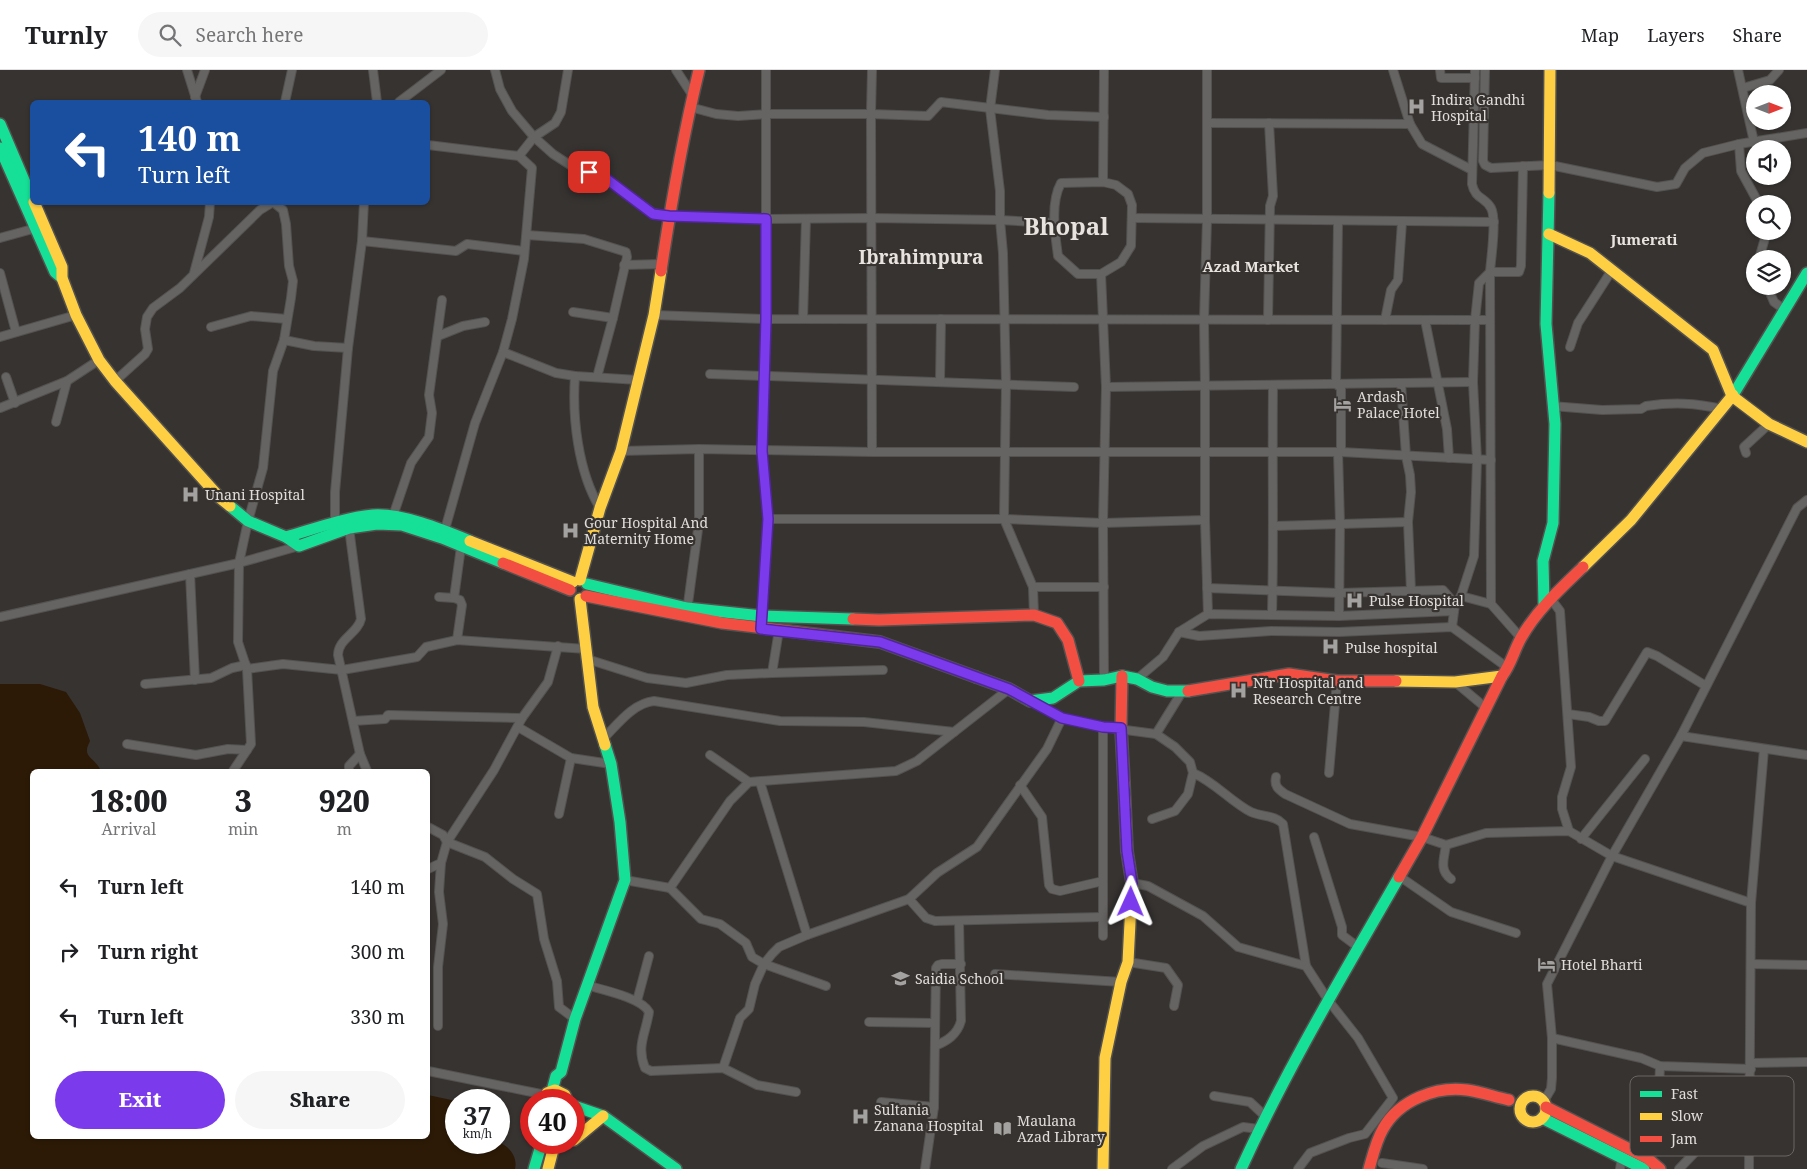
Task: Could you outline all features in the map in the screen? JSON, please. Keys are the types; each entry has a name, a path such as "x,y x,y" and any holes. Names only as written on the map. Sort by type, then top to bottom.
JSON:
{"street":[{"path":"186,70 196,100"},
{"path":"196,100 205,70"},
{"path":"285,100 292,70"},
{"path":"373,70 377,100"},
{"path":"402,100 441,70"},
{"path":"495,70 500,89 512,111 534,137 553,154 573,167 604,177 653,214 766,219 872,218 1000,220 1054,223"},
{"path":"519,156 534,137 555,123 561,112 568,70"},
{"path":"676,70 692,101 716,114 738,116 766,114 928,116 941,102 1048,115 1104,117"},
{"path":"699,70 669,216 654,315 621,451 600,508 574,598 686,612 762,616 879,620 1034,615 1057,623 1068,640 1079,681"},
{"path":"761,629 768,519 762,451 766,319 766,70"},
{"path":"872,70 872,452"},
{"path":"995,70 990,109 1000,191 1003,253 1003,319 1006,384 1004,519 1033,587 1034,615"},
{"path":"1103,182 1104,70"},
{"path":"1207,70 1207,220 1204,320 1206,386 1205,520 1208,614"},
{"path":"1393,70 1410,124 1422,144 1472,170"},
{"path":"1440,70 1441,78 1475,74 1473,191 1491,208 1494,222 1490,272 1491,604"},
{"path":"1485,70 1483,161 1490,168 1550,165 1657,187 1676,184 1684,168 1703,153 1746,143"},
{"path":"1550,70 1549,234 1546,324 1555,424 1553,523 1543,561 1547,602 1560,611 1571,767 1562,797 1562,808 1569,831"},
{"path":"1738,70 1754,140"},
{"path":"1743,88 1770,80 1779,70"},
{"path":"1206,124 1269,122 1410,124"},
{"path":"1268,320 1270,221 1273,196 1269,122"},
{"path":"0,124 30,194"},
{"path":"1765,140 1807,132"},
{"path":"1739,144 1741,171 1754,195"},
{"path":"430,145 519,156 532,168 527,235 512,319 503,352 475,423 443,535"},
{"path":"0,148 41,227"},
{"path":"1452,627 1455,607 1461,596 1474,556 1477,460 1473,382 1475,320 1479,283 1490,272 1519,272 1521,266 1523,166"},
{"path":"1103,182 1116,185 1128,194 1132,206 1131,246 1121,262 1101,274 1078,274 1058,256 1054,223 1058,189 1061,183 1103,182"},
{"path":"35,205 56,272 62,278 76,315 99,360 220,498 248,521 286,537 299,546"},
{"path":"194,274 209,217 210,205"},
{"path":"116,381 148,349 147,317 153,308 180,288 260,210 269,205"},
{"path":"234,769 251,744 246,667 238,642 239,562 263,468 273,371 284,340 293,281 289,266 283,210 276,205"},
{"path":"335,528 335,492 348,348 362,241 364,205"},
{"path":"1132,218 1494,222"},
{"path":"803,319 806,219"},
{"path":"1336,384 1338,221"},
{"path":"1385,320 1391,290 1398,280 1402,222"},
{"path":"0,238 41,227"},
{"path":"1549,234 1590,253 1713,350 1732,396 1769,424 1807,442"},
{"path":"527,235 584,239 624,250 627,257 597,377"},
{"path":"362,241 456,251 467,244 524,251"},
{"path":"624,265 661,264"},
{"path":"1570,347 1578,323 1612,270"},
{"path":"0,273 16,332"},
{"path":"1241,1169 1265,1116 1328,1000 1422,836 1521,638 1547,602 1631,520 1722,409 1732,396 1807,273"},
{"path":"1101,274 1106,387 1103,522 1104,680"},
{"path":"1771,295 1774,302 1785,310"},
{"path":"393,516 411,462 430,437 432,413 429,395 442,300"},
{"path":"573,312 613,318"},
{"path":"0,337 76,315"},
{"path":"654,315 766,319 1490,320"},
{"path":"211,327 251,316 288,319"},
{"path":"940,382 941,319"},
{"path":"1425,320 1447,429 1449,458"},
{"path":"438,336 463,326 485,322"},
{"path":"284,340 314,346 348,348"},
{"path":"503,352 556,373 638,380"},
{"path":"0,408 67,380 99,360"},
{"path":"710,374 1074,387"},
{"path":"575,376 574,397 577,434 590,492 600,508"},
{"path":"6,377 15,403"},
{"path":"56,422 67,380"},
{"path":"1106,387 1473,382"},
{"path":"1401,383 1406,456 1411,492 1408,522 1411,591"},
{"path":"1336,384 1341,388 1339,616"},
{"path":"1272,615 1274,526 1273,385"},
{"path":"1552,406 1602,410 1641,409 1646,406 1686,403 1722,409"},
{"path":"1746,454 1744,447 1769,424"},
{"path":"621,451 699,448 762,451 1004,453 1340,452 1490,460"},
{"path":"686,612 699,522 699,448"},
{"path":"1509,1100 1528,1121 1536,1122 1542,1118 1546,1111 1545,1104 1551,1089 1552,1038 1547,984 1612,856 1681,736 1797,508 1807,500"},
{"path":"0,617 190,574 299,546 335,528 347,519 374,515 393,516 589,589 583,598 593,707 611,764 620,822 625,880 586,985 561,1072 556,1076 555,1089"},
{"path":"768,519 1004,519 1103,522 1205,520"},
{"path":"1274,526 1408,522"},
{"path":"286,537 335,528 377,524 402,525 443,535 461,547 577,584 686,612 761,629 880,642 1009,689 1062,718 1103,727 1156,734 1175,747 1190,762 1192,773 1188,794 1175,811 1152,819"},
{"path":"349,528 361,619 360,624 340,645 338,650 360,754 366,769"},
{"path":"454,598 461,547"},
{"path":"190,574 195,680"},
{"path":"1033,587 1104,587"},
{"path":"1207,588 1339,593 1443,590 1455,607"},
{"path":"1461,596 1491,604 1521,638"},
{"path":"440,597 460,600 462,605 457,640"},
{"path":"1137,679 1163,657 1179,632 1208,614 1339,616 1455,607"},
{"path":"814,634 816,617"},
{"path":"1179,632 1199,636 1271,631 1338,632 1452,627 1505,672"},
{"path":"772,673 779,630"},
{"path":"145,684 212,678 232,668 283,664 342,670 417,657 426,647 457,640 558,646 587,654 647,678 686,683 727,675 883,670"},
{"path":"438,1026 438,967 443,924 439,892 432,866 494,770 522,718 548,682 558,646"},
{"path":"1568,714 1605,721 1647,652 1657,656 1706,686"},
{"path":"1030,701 1053,698 1079,681 1104,680 1122,676 1137,679 1166,692 1182,692 1289,674 1337,681 1456,682 1505,672"},
{"path":"1103,1169 1105,1058 1121,982 1128,962 1132,883 1127,851 1121,728 1122,676"},
{"path":"1329,773 1337,681"},
{"path":"1456,682 1486,708"},
{"path":"710,755 749,782 896,771 917,761 1009,689"},
{"path":"1156,734 1182,692"},
{"path":"602,740 635,708 644,702 654,701 774,721 864,722 954,732"},
{"path":"353,722 385,719 388,715 522,718"},
{"path":"723,1068 740,1018 749,1009 755,984 764,964 779,947 908,899 937,873 977,847 1047,749 1062,718"},
{"path":"518,727 571,758 611,764"},
{"path":"1103,727 1103,936"},
{"path":"1681,736 1807,755"},
{"path":"127,744 196,755 228,749 247,750"},
{"path":"1751,1076 1751,903 1764,749"},
{"path":"350,769 349,766 360,754"},
{"path":"559,814 571,758"},
{"path":"1581,838 1645,759"},
{"path":"1192,773 1202,777 1251,812 1279,819 1284,824 1306,966 1328,1000 1358,1038 1393,1098 1365,1134 1348,1138 1310,1153 1298,1169"},
{"path":"1276,777 1275,782 1278,788 1285,794 1350,824 1422,836 1446,845 1486,833 1569,831 1612,856 1751,903"},
{"path":"670,888 730,801 749,782"},
{"path":"760,782 807,935"},
{"path":"1020,785 1042,817 1049,885 1052,889 1060,891 1103,881"},
{"path":"430,829 443,835 447,842 485,857 513,879 537,894 544,939 557,981 559,1007 575,1019"},
{"path":"1314,837 1342,927 1342,935 1358,947"},
{"path":"1446,845 1443,868 1445,874 1451,879"},
{"path":"1399,876 1450,912 1516,932"},
{"path":"625,880 670,888 701,919 720,924 746,943 752,957 764,964 826,986"},
{"path":"1132,883 1148,886 1203,916 1238,947 1306,966"},
{"path":"908,899 926,918 935,921 1103,917"},
{"path":"934,1046 945,1042 958,1030 962,1011 959,921"},
{"path":"637,1001 649,956"},
{"path":"1128,962 1166,968 1178,985 1174,1006"},
{"path":"925,1169 934,1107 936,968 942,964 961,964"},
{"path":"1751,964 1807,965"},
{"path":"994,974 1121,982"},
{"path":"586,985 637,1001 647,1007 650,1012 641,1038 641,1050 645,1068 651,1071 723,1068 757,1085 796,1092"},
{"path":"869,1022 935,1023"},
{"path":"1552,1038 1641,1058 1660,1066 1751,1066 1807,1062"},
{"path":"1660,1066 1660,1076"},
{"path":"430,1071 520,1089"},
{"path":"1369,1169 1378,1139 1395,1114 1415,1099 1450,1089 1466,1090 1509,1100 1534,1096 1540,1098 1545,1104 1630,1154"},
{"path":"1214,1096 1250,1102 1265,1116"},
{"path":"1520,1112 1521,1104 1525,1098"},
{"path":"881,1102 934,1107"},
{"path":"585,1110 603,1116 676,1169"},
{"path":"585,1131 603,1116"},
{"path":"1542,1118 1622,1157 1660,1169"},
{"path":"1172,1169 1203,1146 1243,1127 1259,1129"},
{"path":"534,1169 538,1154"},
{"path":"550,1164 559,1154"},
{"path":"1633,1156 1646,1164"},
{"path":"1679,1169 1691,1156"},
{"path":"1749,1169 1750,1156"},
{"path":"1620,1169 1622,1157"},
{"path":"1382,1163 1423,1169"}],"shaded area":[{"path":"0,684 40,684 66,692 80,713 90,741 88,754 100,769 30,769 30,1139 430,1139 430,1095 445,1099 445,1154 510,1154 510,1150 514,1156 515,1169 0,1169"}],"traffic: fast":[{"path":"0,124 30,194"},
{"path":"0,148 55,272 62,278"},
{"path":"1544,605 1543,561 1553,523 1555,424 1546,324 1549,193"},
{"path":"1733,395 1807,273"},
{"path":"230,506 248,521 286,537 299,546 349,528 377,524 402,525 442,538 503,563"},
{"path":"286,537 351,519 384,515 409,519 470,541"},
{"path":"587,584 687,608 762,616 853,619"},
{"path":"976,677 1009,689 1030,701 1053,698 1079,681 1104,680 1122,676 1137,679 1152,687 1167,691 1188,691"},
{"path":"553,1089 556,1076 561,1072 575,1019 625,880 620,822 611,764 605,745"},
{"path":"1241,1169 1277,1094 1399,877"},
{"path":"585,1110 603,1116 676,1169"},
{"path":"1542,1118 1644,1169"},
{"path":"534,1169 538,1154"}],"traffic: slow":[{"path":"1549,193 1550,70"},
{"path":"35,205 62,267 62,278 76,315 99,360 115,381 220,498 230,506"},
{"path":"1549,234 1590,253 1713,350 1732,396 1769,424 1807,442"},
{"path":"580,580 600,508 621,451 654,315 661,271"},
{"path":"1583,567 1631,520 1733,395"},
{"path":"470,541 573,582"},
{"path":"580,599 593,707 605,745"},
{"path":"1396,681 1455,682 1502,676"},
{"path":"1103,1169 1105,1058 1121,982 1128,962 1132,883 1127,851 1124,783"},
{"path":"1533,1096 1542,1100 1546,1109 1542,1118 1533,1122 1524,1118 1520,1109 1524,1100 1533,1096"},
{"path":"585,1131 603,1116"},
{"path":"548,1169 552,1154"}],"traffic: jam":[{"path":"661,271 678,170 699,70"},
{"path":"503,563 570,590"},
{"path":"1399,877 1422,837 1521,638 1542,609 1583,567"},
{"path":"586,596 722,623 880,642 976,677"},
{"path":"853,619 879,620 1034,615 1057,623 1068,640 1079,681"},
{"path":"1188,691 1289,674 1337,681 1396,681"},
{"path":"1122,676 1121,728 1124,783"},
{"path":"1369,1169 1378,1138 1383,1129 1399,1110 1419,1097 1443,1090 1455,1089 1509,1100"},
{"path":"1546,1107 1630,1149"},
{"path":"1643,1156 1660,1169"}],"place":[{"name":"Indira Gandhi Hospital","path":"1417,107"},
{"name":"Ardash Palace Hotel","path":"1343,404"},
{"name":"Unani Hospital","path":"191,494"},
{"name":"Gour Hospital And Maternity Home","path":"570,530"},
{"name":"Pulse Hospital","path":"1355,600"},
{"name":"Pulse hospital","path":"1331,647"},
{"name":"Ntr Hospital and Research Centre","path":"1239,690"},
{"name":"Hotel Bharti","path":"1547,964"},
{"name":"Saidia School","path":"901,978"},
{"name":"Sultania Zanana Hospital","path":"860,1117"},
{"name":"Maulana Azad Library","path":"1003,1128"}],"district":[{"name":"Bhopal","path":"1066,225"},
{"name":"Jumerati","path":"1644,239"},
{"name":"Ibrahimpura","path":"921,257"},
{"name":"Azad Market","path":"1251,266"}],"route":[{"path":"589,172 604,177 653,214 766,219 766,319 762,451 768,519 761,629 880,642 1009,689 1062,718 1103,727 1121,728 1127,851 1132,883 1131,902"}]}
